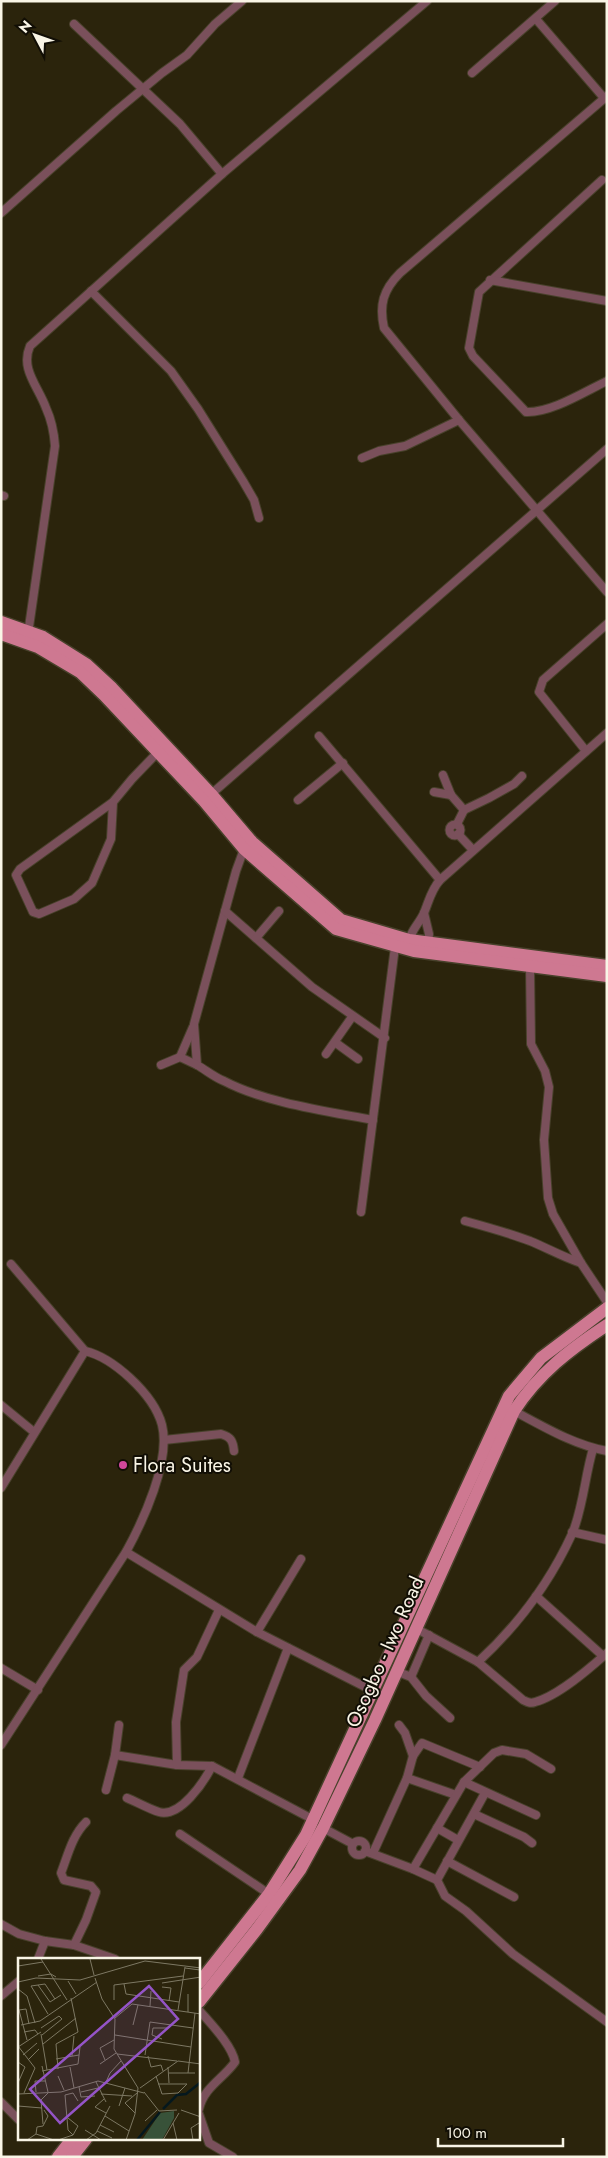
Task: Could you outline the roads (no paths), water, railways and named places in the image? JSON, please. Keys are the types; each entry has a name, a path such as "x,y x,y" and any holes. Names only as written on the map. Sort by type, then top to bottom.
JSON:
{"main road":[{"path":"1,622 28,637 38,647 80,672 158,752 208,797 244,849 336,929 395,946 409,944"},
{"path":"1,634 43,637 86,664 118,695 208,797 252,842 341,920 409,944 530,966 607,976"},
{"path":"428,947 607,966"},
{"name":"Osogbo - Iwo Road","path":"200,1982 215,1972 258,1929 300,1870 373,1692 509,1396 541,1358 607,1308"},
{"name":"Osogbo - Iwo Road","path":"200,2000 215,1972 318,1824 385,1697 514,1411 530,1387 558,1360 607,1325"},
{"path":"58,2157 71,2140"},
{"path":"72,2157 85,2140"}],"street":[{"path":"28,637 55,446 54,428 46,406 27,369 27,353 35,339 92,291 222,174 427,1"},
{"path":"472,73 556,1"},
{"path":"1,214 143,89 187,55 238,2"},
{"path":"536,19 606,97 400,273 391,282 384,296 380,312 384,328 459,420 607,592"},
{"path":"74,24 180,124 222,174"},
{"path":"602,180 479,292 469,348 473,356 526,412 535,412 548,408 607,381"},
{"path":"490,280 607,302"},
{"path":"92,291 171,371 198,409 243,481 254,500 259,518"},
{"path":"362,458 378,451 405,446 459,420"},
{"path":"208,797 607,449"},
{"path":"586,751 539,692 539,688 543,680 607,624"},
{"path":"409,944 432,891 440,880 607,733"},
{"path":"318,736 343,763 440,880"},
{"path":"113,802 111,839 92,882 74,900 40,914 32,912 16,875 17,872 113,802 158,752"},
{"path":"298,800 343,763"},
{"path":"442,775 451,795 464,810"},
{"path":"473,850 458,834 460,829 456,824 464,810 514,784 522,776"},
{"path":"434,792 451,795"},
{"path":"161,1065 180,1057 194,1024 244,849"},
{"path":"256,938 279,911"},
{"path":"225,912 312,987 384,1038"},
{"path":"424,913 429,934 428,947"},
{"path":"362,1212 395,946"},
{"path":"530,966 531,1044 545,1071 549,1087 544,1140 548,1198 553,1214 581,1263 607,1302"},
{"path":"326,1054 336,1043 352,1017"},
{"path":"194,1024 197,1065"},
{"path":"336,1043 358,1059"},
{"path":"180,1057 223,1081 253,1093 311,1108 373,1120"},
{"path":"465,1221 519,1237 562,1257 581,1263"},
{"path":"1,1745 126,1552 142,1522 154,1489 164,1440 158,1413 137,1385 108,1361 94,1353 85,1351 11,1264"},
{"path":"1,1488 85,1351"},
{"path":"1,1405 34,1432"},
{"path":"514,1411 560,1435 593,1449 607,1451"},
{"path":"164,1440 221,1434 228,1436 233,1441 234,1451"},
{"path":"478,1662 516,1624 536,1596 572,1532 593,1449"},
{"path":"572,1532 607,1540"},
{"path":"126,1552 258,1632 385,1697"},
{"path":"258,1632 301,1559"},
{"path":"417,1629 478,1662 523,1700 534,1703 552,1694 605,1655 536,1596"},
{"path":"177,1765 176,1722 184,1670 200,1651 219,1610"},
{"path":"412,1677 429,1635"},
{"path":"238,1778 288,1648"},
{"path":"1,1668 38,1690"},
{"path":"396,1671 412,1677 426,1696 450,1718"},
{"path":"106,1790 115,1755 118,1725"},
{"path":"399,1725 405,1732 413,1756"},
{"path":"373,1854 407,1778 413,1756 422,1743 480,1767"},
{"path":"414,1868 464,1782 494,1753 502,1750 526,1754 551,1768"},
{"path":"115,1755 177,1765 212,1766 238,1778 353,1844 352,1848 356,1854 365,1851 414,1868 437,1880 445,1896 466,1911 512,1954 607,2022"},
{"path":"127,1798 160,1812 170,1812 185,1802 205,1781 212,1766"},
{"path":"407,1778 456,1795"},
{"path":"464,1782 536,1815"},
{"path":"437,1880 485,1793"},
{"path":"474,1814 524,1837 532,1843"},
{"path":"74,1945 96,1892 91,1886 64,1880 61,1873 77,1831 86,1822"},
{"path":"437,1828 458,1840"},
{"path":"180,1834 269,1894"},
{"path":"448,1861 514,1896"},
{"path":"1,1924 19,1934 44,1941 74,1945 112,1958"},
{"path":"38,1958 44,1941"},
{"path":"1,1996 18,1981"},
{"path":"200,2011 219,2034 235,2062 206,2091 200,2107"},
{"path":"1,2102 18,2119"},
{"path":"200,2117 209,2143 233,2157"}],"place":[{"name":"Flora Suites","path":"123,1465"}]}
